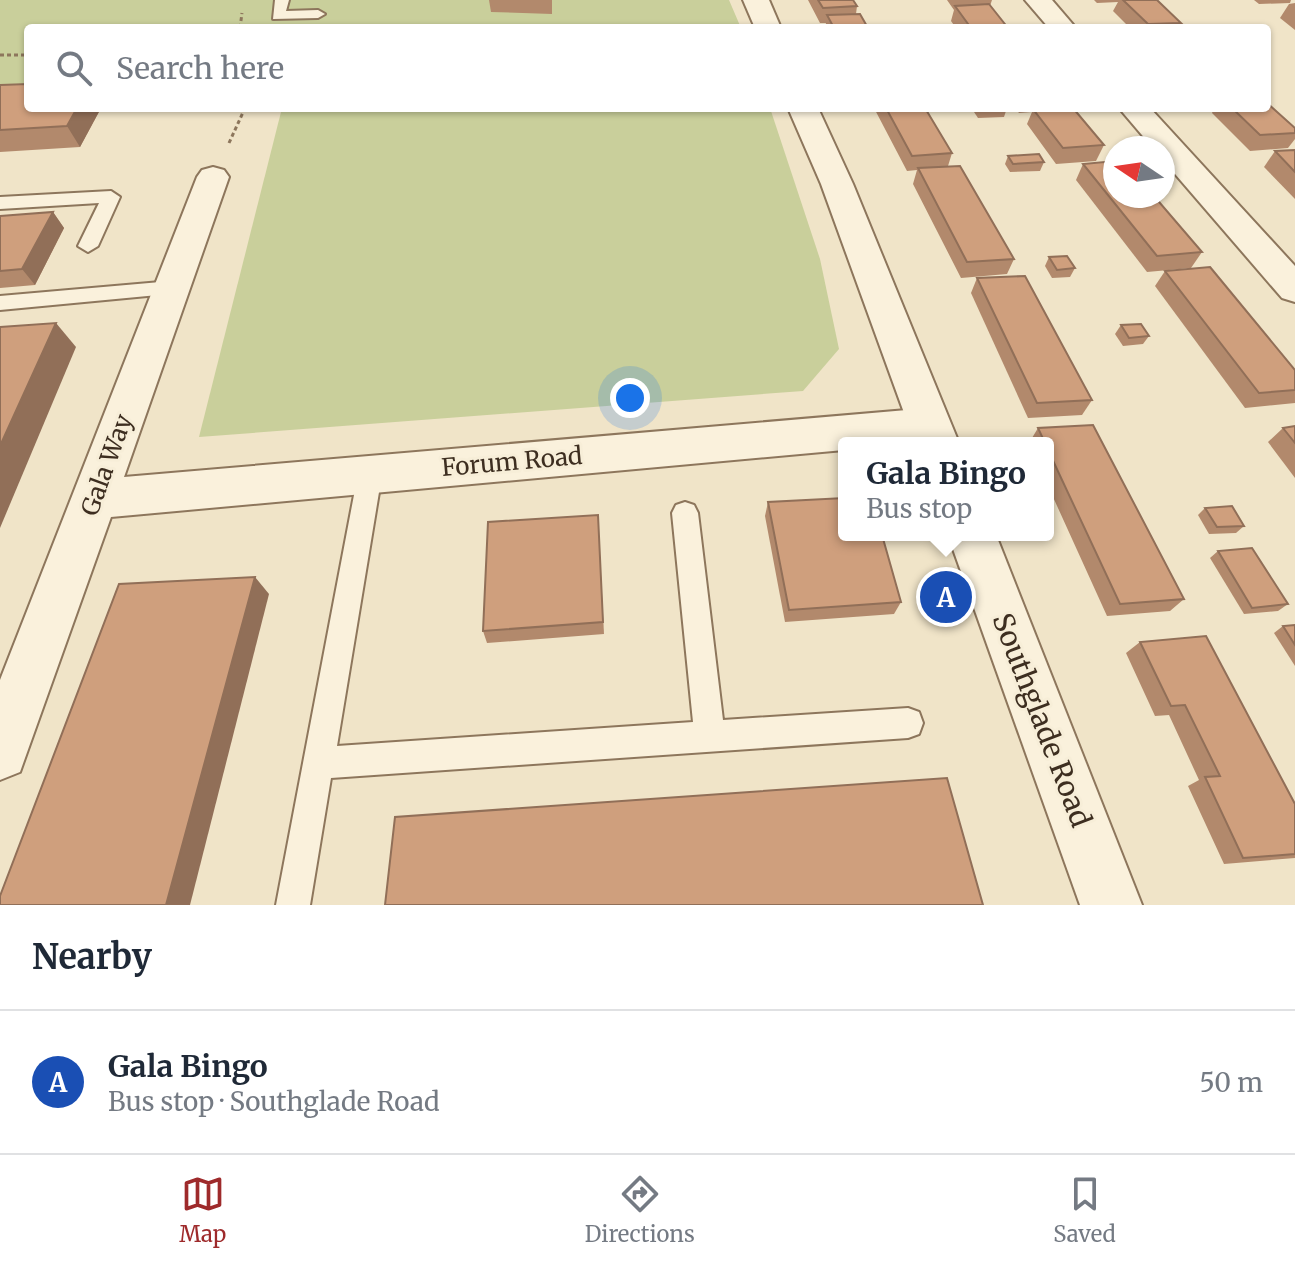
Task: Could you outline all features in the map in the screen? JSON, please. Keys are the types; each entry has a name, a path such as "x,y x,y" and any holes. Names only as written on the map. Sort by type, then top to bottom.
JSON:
{"street":[{"path":"756,0 766,24"},
{"path":"1038,0 1059,24"},
{"path":"805,112 837,184 933,434"},
{"path":"1138,112 1295,289"},
{"name":"Gala Way","path":"0,752 213,177"},
{"name":"Forum Road","path":"891,437 933,434"},
{"name":"Forum Road","path":"94,499 370,474 838,441"},
{"name":"Southglade Road","path":"974,541 1111,905"}],"lane":[{"path":"282,0 278,16 318,14"},
{"path":"0,203 111,197 88,246"},
{"path":"0,303 172,288"},
{"path":"293,905 370,474"},
{"path":"685,513 710,736"},
{"path":"319,763 908,723"}],"path":[{"path":"0,55 24,55"}],"green space":[{"path":"0,0 729,0 739,24 24,24 24,99 0,100"},
{"path":"281,112 771,112 820,259 839,349 803,391 199,437"}],"building":[{"path":"818,0 853,0 857,6 823,8"},
{"path":"1123,0 1157,0 1181,23 1148,24"},
{"path":"989,4 1005,24 968,24 955,6"},
{"path":"860,14 866,24 832,24 827,15"},
{"path":"24,84 24,112 75,112 67,126 0,130 0,85"},
{"path":"1271,107 1295,128 1295,133 1260,135 1236,112 1271,112"},
{"path":"888,112 927,112 952,153 912,156"},
{"path":"1035,112 1076,112 1103,145 1063,148"},
{"path":"1295,150 1295,172 1275,151"},
{"path":"1039,154 1044,162 1013,164 1008,156"},
{"path":"1103,162 1103,189 1083,164"},
{"path":"960,166 1014,259 967,262 918,168"},
{"path":"1118,208 1164,208 1202,252 1157,256"},
{"path":"53,212 22,269 0,271 0,216"},
{"path":"1067,256 1075,268 1057,270 1049,257"},
{"path":"1210,267 1295,370 1295,390 1259,393 1165,271"},
{"path":"1025,276 1092,400 1037,403 977,278"},
{"path":"56,323 0,446 0,327"},
{"path":"1141,324 1149,336 1129,338 1121,325"},
{"path":"1093,425 1184,599 1120,604 1054,463 1054,437 1042,437 1038,428"},
{"path":"1295,426 1295,443 1283,428"},
{"path":"838,498 838,541 884,541 901,602 789,610 768,502"},
{"path":"1232,506 1244,526 1217,527 1205,508"},
{"path":"598,515 603,622 483,631 488,522"},
{"path":"1252,548 1288,604 1252,608 1218,551"},
{"path":"255,577 166,905 0,905 0,896 119,584"},
{"path":"1295,625 1295,645 1283,626"},
{"path":"1206,636 1295,804 1295,854 1243,858 1205,777 1220,776 1185,705 1171,706 1140,642"},
{"path":"947,778 983,905 385,905 395,817"}],"place":[{"name":"Gala Bingo","path":"946,597"}]}
